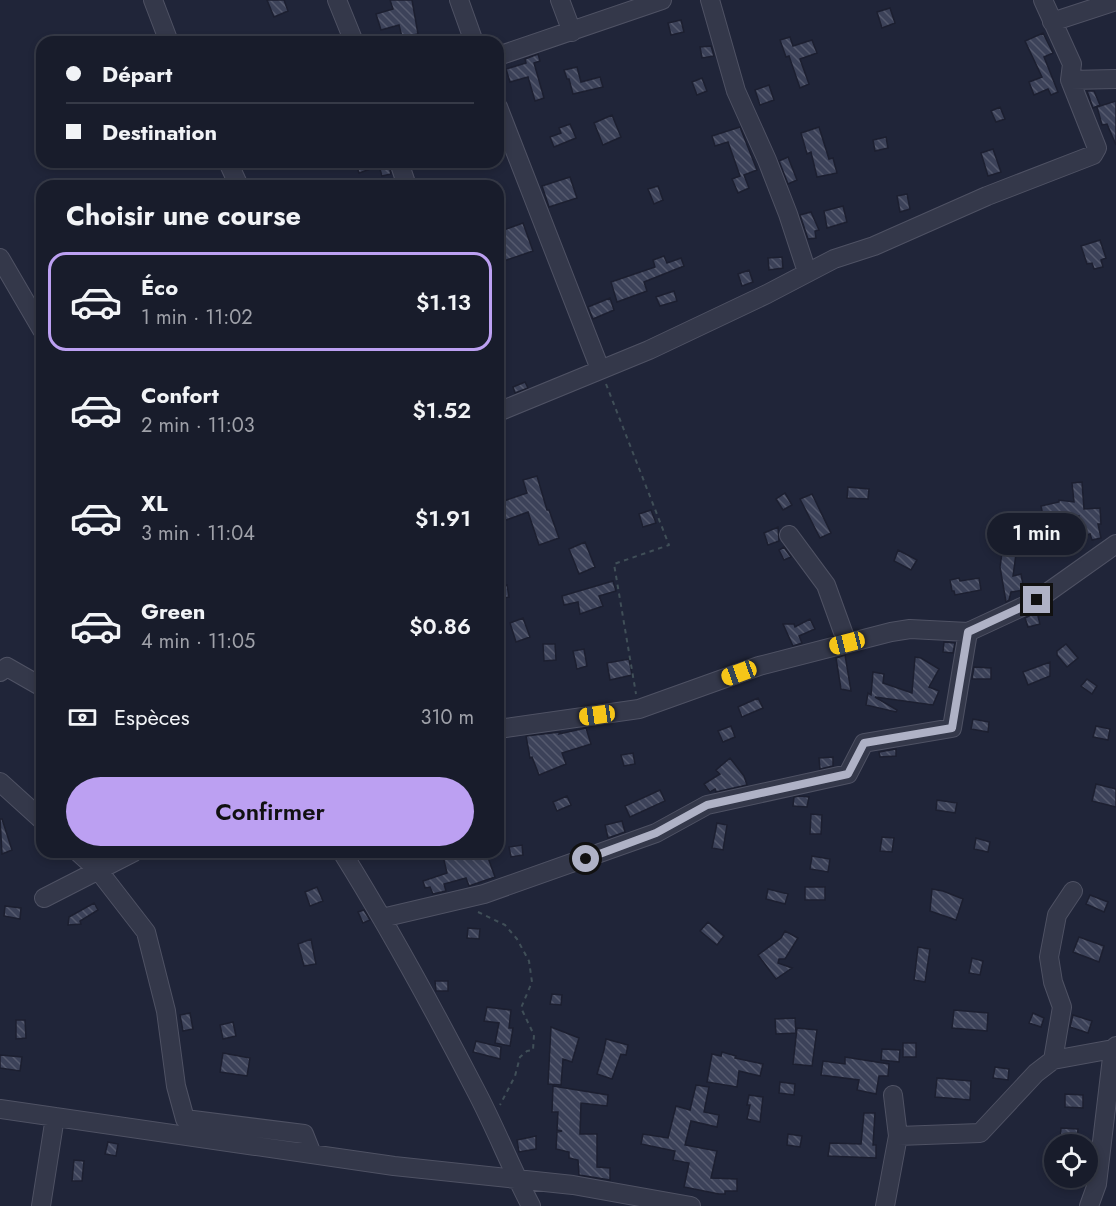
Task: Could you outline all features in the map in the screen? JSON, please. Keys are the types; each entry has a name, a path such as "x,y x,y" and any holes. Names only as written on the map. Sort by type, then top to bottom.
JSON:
{"street":[{"path":"153,0 167,36"},
{"path":"337,0 352,36"},
{"path":"459,0 472,36"},
{"path":"560,0 572,32"},
{"path":"504,54 660,0"},
{"path":"710,0 736,91 784,203 807,272"},
{"path":"504,409 650,350 834,259 874,246 987,196 1093,155 1097,148 1070,80 1072,64 1043,0"},
{"path":"1053,22 1116,1"},
{"path":"1070,80 1116,79"},
{"path":"504,122 600,369"},
{"path":"0,258 36,320"},
{"path":"789,535 826,585 847,643"},
{"path":"504,728 639,709 759,666 891,632 910,629 968,632 1037,600 1116,544"},
{"path":"381,918 483,894 525,880 656,833 707,805 848,774 864,743 952,728 968,632"},
{"path":"0,672 7,667 36,684"},
{"path":"0,782 36,815"},
{"path":"85,858 98,870 146,932 166,1011 176,1086 185,1119 304,1134 312,1154"},
{"path":"44,898 122,858"},
{"path":"346,858 431,1005 531,1206"},
{"path":"1053,1060 1062,1007 1053,982 1049,957 1057,915 1072,891"},
{"path":"898,1136 980,1133 1036,1073 1053,1060 1114,1048 1097,1184 1089,1206"},
{"path":"885,1206 898,1136 892,1095"},
{"path":"0,1109 394,1166 573,1185 691,1206"},
{"path":"41,1206 55,1117"}],"path":[{"path":"600,369 669,545 614,564 639,709"},
{"path":"476,911 505,925 517,939 529,961 532,982 521,1008 534,1035 533,1050 520,1057 509,1090 490,1121"}],"building":[{"path":"267,0 284,0 288,11 274,17"},
{"path":"390,0 412,0 418,34 402,36 399,25 381,30 376,14 393,9"},
{"path":"890,8 895,23 882,28 877,12"},
{"path":"681,20 684,32 671,35 668,23"},
{"path":"1043,33 1053,53 1044,57 1058,92 1051,95 1048,89 1034,95 1029,82 1042,77 1025,41"},
{"path":"790,37 793,46 812,40 817,53 800,59 809,84 800,88 789,56 786,57 780,40"},
{"path":"711,46 714,56 702,58 700,47"},
{"path":"538,54 540,61 534,63 544,98 535,101 528,77 510,82 506,69 526,63 525,59"},
{"path":"577,67 581,82 600,77 603,87 573,94 564,70"},
{"path":"702,78 707,91 697,95 692,82"},
{"path":"769,85 774,100 760,105 755,90"},
{"path":"1087,91 1094,91 1100,105 1093,108"},
{"path":"1116,101 1116,145 1107,124 1102,125 1097,107"},
{"path":"1000,107 1005,119 996,122 991,111"},
{"path":"612,115 621,137 603,145 594,123"},
{"path":"570,124 576,138 554,147 550,137 561,133 559,128"},
{"path":"740,127 757,170 744,175 749,188 738,193 732,179 740,176 728,142 715,146 712,136"},
{"path":"819,127 829,159 833,158 837,173 817,177 811,152 807,154 801,133"},
{"path":"886,137 888,148 875,151 873,140"},
{"path":"993,149 1001,172 988,176 981,153"},
{"path":"788,157 797,180 788,184 779,161"},
{"path":"357,168 373,168 359,173"},
{"path":"380,168 390,168 391,174 382,176"},
{"path":"570,177 577,198 549,207 542,186"},
{"path":"658,186 663,200 654,204 648,189"},
{"path":"907,194 910,209 900,212 897,196"},
{"path":"843,206 847,222 827,228 824,211"},
{"path":"811,212 819,230 815,231 816,238 808,239 800,215"},
{"path":"523,223 533,251 504,261 504,230"},
{"path":"1100,240 1106,258 1101,260 1103,267 1094,269 1092,263 1087,264 1081,246"},
{"path":"664,256 667,263 681,258 684,266 644,282 647,291 617,302 611,282 655,267 653,260"},
{"path":"782,257 783,268 769,270 768,258"},
{"path":"749,270 753,282 742,286 738,274"},
{"path":"674,291 677,301 660,306 656,297"},
{"path":"610,298 614,310 593,319 588,307"},
{"path":"525,382 528,388 515,393 513,387"},
{"path":"537,476 547,510 549,510 559,538 539,545 528,512 504,521 504,501 527,493 523,480"},
{"path":"1082,482 1084,509 1100,508 1101,524 1098,524 1101,538 1092,540 1090,534 1083,536 1079,516 1060,513 1056,545 1039,543 1040,537 1024,535 1026,518 1044,520 1041,506 1059,502 1059,500 1074,502 1072,483"},
{"path":"848,487 869,489 868,499 847,498"},
{"path":"785,493 792,505 783,510 776,499"},
{"path":"812,494 831,533 820,538 800,499"},
{"path":"651,510 656,523 643,527 639,514"},
{"path":"778,527 779,541 768,545 764,533"},
{"path":"585,542 595,567 579,574 569,549"},
{"path":"784,547 791,557 784,560 779,550"},
{"path":"898,550 917,560 911,570 894,561"},
{"path":"1002,553 1016,554 1013,576 1021,574 1024,590 1011,592 1006,602 1000,567"},
{"path":"959,578 960,581 979,578 981,590 955,595 950,580"},
{"path":"613,581 616,591 599,596 603,606 580,614 578,602 564,605 562,596"},
{"path":"507,585 509,597 504,598 504,586"},
{"path":"1037,612 1040,624 1028,627 1025,618"},
{"path":"523,618 530,637 516,642 510,623"},
{"path":"810,619 815,629 799,636 802,643 793,646 783,624 794,624 795,627"},
{"path":"944,642 955,643 953,653 943,652"},
{"path":"543,644 555,644 556,660 544,661"},
{"path":"1066,644 1078,658 1067,667 1057,655 1057,651"},
{"path":"584,649 587,666 577,669 573,651"},
{"path":"845,655 851,691 841,689 836,658"},
{"path":"915,657 939,669 929,687 939,691 933,705 875,697 897,710 896,712 866,705 868,693 871,695 873,672 884,674 883,683 912,693"},
{"path":"629,659 632,675 610,680 607,663"},
{"path":"1050,662 1050,676 1028,685 1023,672"},
{"path":"974,667 991,668 991,679 972,679"},
{"path":"1087,679 1097,686 1092,694 1081,686"},
{"path":"758,698 763,708 742,717 738,707"},
{"path":"973,719 989,722 988,732 971,729"},
{"path":"731,726 735,737 723,742 718,731"},
{"path":"1096,726 1110,729 1108,740 1093,737"},
{"path":"586,728 591,744 562,753 566,764 539,775 532,757 530,758 526,736 560,732 559,734"},
{"path":"896,749 896,756 880,757 879,752"},
{"path":"633,753 635,764 624,766 621,755"},
{"path":"833,757 833,766 820,769 819,758"},
{"path":"730,758 744,776 747,785 716,792 715,789 710,792 704,784 720,774 716,770"},
{"path":"1096,784 1116,789 1116,807 1092,801"},
{"path":"660,790 665,801 630,817 625,806"},
{"path":"567,796 571,805 557,811 553,802"},
{"path":"794,797 809,797 807,807 793,806"},
{"path":"937,800 957,803 955,813 936,810"},
{"path":"811,814 822,815 821,834 810,834"},
{"path":"0,819 2,819 12,850 2,854"},
{"path":"622,821 625,832 608,838 605,825"},
{"path":"717,823 727,825 723,850 712,848"},
{"path":"882,837 894,838 892,852 880,851"},
{"path":"976,838 990,842 988,852 974,849"},
{"path":"522,845 523,855 511,857 509,847"},
{"path":"812,856 830,859 828,872 810,869"},
{"path":"443,858 488,858 495,877 469,886 466,878 444,884 446,891 433,894 430,887 425,888 423,881 447,873"},
{"path":"317,887 323,901 310,906 305,892"},
{"path":"805,887 825,887 825,900 805,900"},
{"path":"768,889 788,894 785,904 766,899"},
{"path":"932,889 963,899 956,920 930,911"},
{"path":"1090,895 1108,902 1104,912 1086,904"},
{"path":"94,903 98,910 80,921 81,924 68,925 69,917"},
{"path":"5,906 21,908 20,919 4,916"},
{"path":"364,910 370,920 363,923 358,912"},
{"path":"708,922 724,936 717,945 700,931"},
{"path":"468,928 480,929 479,939 467,938"},
{"path":"785,931 798,938 785,959 779,959 778,963 792,968 776,979 758,955 781,938"},
{"path":"1079,937 1104,946 1099,962 1073,952"},
{"path":"311,939 316,964 304,966 298,944"},
{"path":"918,947 930,949 925,982 914,980"},
{"path":"972,958 983,961 980,975 969,973"},
{"path":"435,981 448,981 448,991 436,991"},
{"path":"552,994 562,995 561,1005 550,1004"},
{"path":"487,1007 511,1010 509,1028 513,1028 510,1046 495,1043 499,1023 484,1021"},
{"path":"954,1010 988,1013 987,1031 952,1028"},
{"path":"190,1013 193,1029 183,1031 180,1015"},
{"path":"1033,1013 1044,1018 1041,1027 1029,1023"},
{"path":"1073,1015 1092,1021 1088,1033 1070,1027"},
{"path":"795,1018 796,1033 776,1034 775,1019"},
{"path":"16,1020 25,1020 26,1038 16,1039"},
{"path":"233,1022 236,1036 223,1039 220,1025"},
{"path":"551,1027 579,1038 572,1062 563,1059 561,1085 548,1084"},
{"path":"797,1028 817,1030 812,1066 793,1064"},
{"path":"606,1039 628,1045 626,1055 621,1054 612,1079 597,1074"},
{"path":"476,1041 501,1047 500,1059 473,1052"},
{"path":"903,1043 916,1043 916,1057 903,1057"},
{"path":"882,1049 900,1050 899,1062 881,1060"},
{"path":"722,1052 736,1056 735,1058 763,1064 760,1076 739,1071 737,1087 707,1082 712,1054 721,1056"},
{"path":"223,1053 250,1058 247,1076 220,1072"},
{"path":"0,1055 22,1057 20,1071 0,1068"},
{"path":"845,1057 889,1064 888,1076 879,1076 876,1094 857,1090 859,1080 821,1075 823,1061 845,1064"},
{"path":"995,1067 1009,1069 1008,1080 993,1078"},
{"path":"937,1078 971,1081 970,1100 935,1097"},
{"path":"780,1082 795,1084 794,1095 779,1093"},
{"path":"696,1085 709,1087 704,1112 719,1115 717,1127 691,1121 685,1145 717,1151 711,1178 737,1179 737,1191 725,1191 725,1194 719,1194 684,1187 689,1163 673,1160 675,1151 641,1144 643,1134 668,1138 676,1106 690,1110"},
{"path":"553,1086 608,1095 607,1106 581,1103 580,1134 597,1134 597,1167 610,1168 610,1180 579,1175 578,1160 569,1158 569,1152 556,1149 557,1132 562,1131 557,1130 558,1112 552,1112"},
{"path":"1065,1094 1083,1095 1083,1108 1065,1107"},
{"path":"749,1095 763,1097 760,1122 747,1119 750,1105 747,1105"},
{"path":"864,1113 875,1113 873,1145 876,1145 876,1158 828,1156 830,1143 861,1144"},
{"path":"1061,1128 1078,1129 1078,1134 1060,1134"},
{"path":"788,1134 802,1136 800,1147 787,1145"},
{"path":"536,1136 536,1149 519,1152 517,1140"},
{"path":"108,1142 118,1144 116,1156 105,1154"},
{"path":"74,1160 84,1161 82,1181 72,1181"}],"route":[{"path":"586,859 656,833 707,805 848,774 864,743 952,728 968,632 1037,600"}]}
